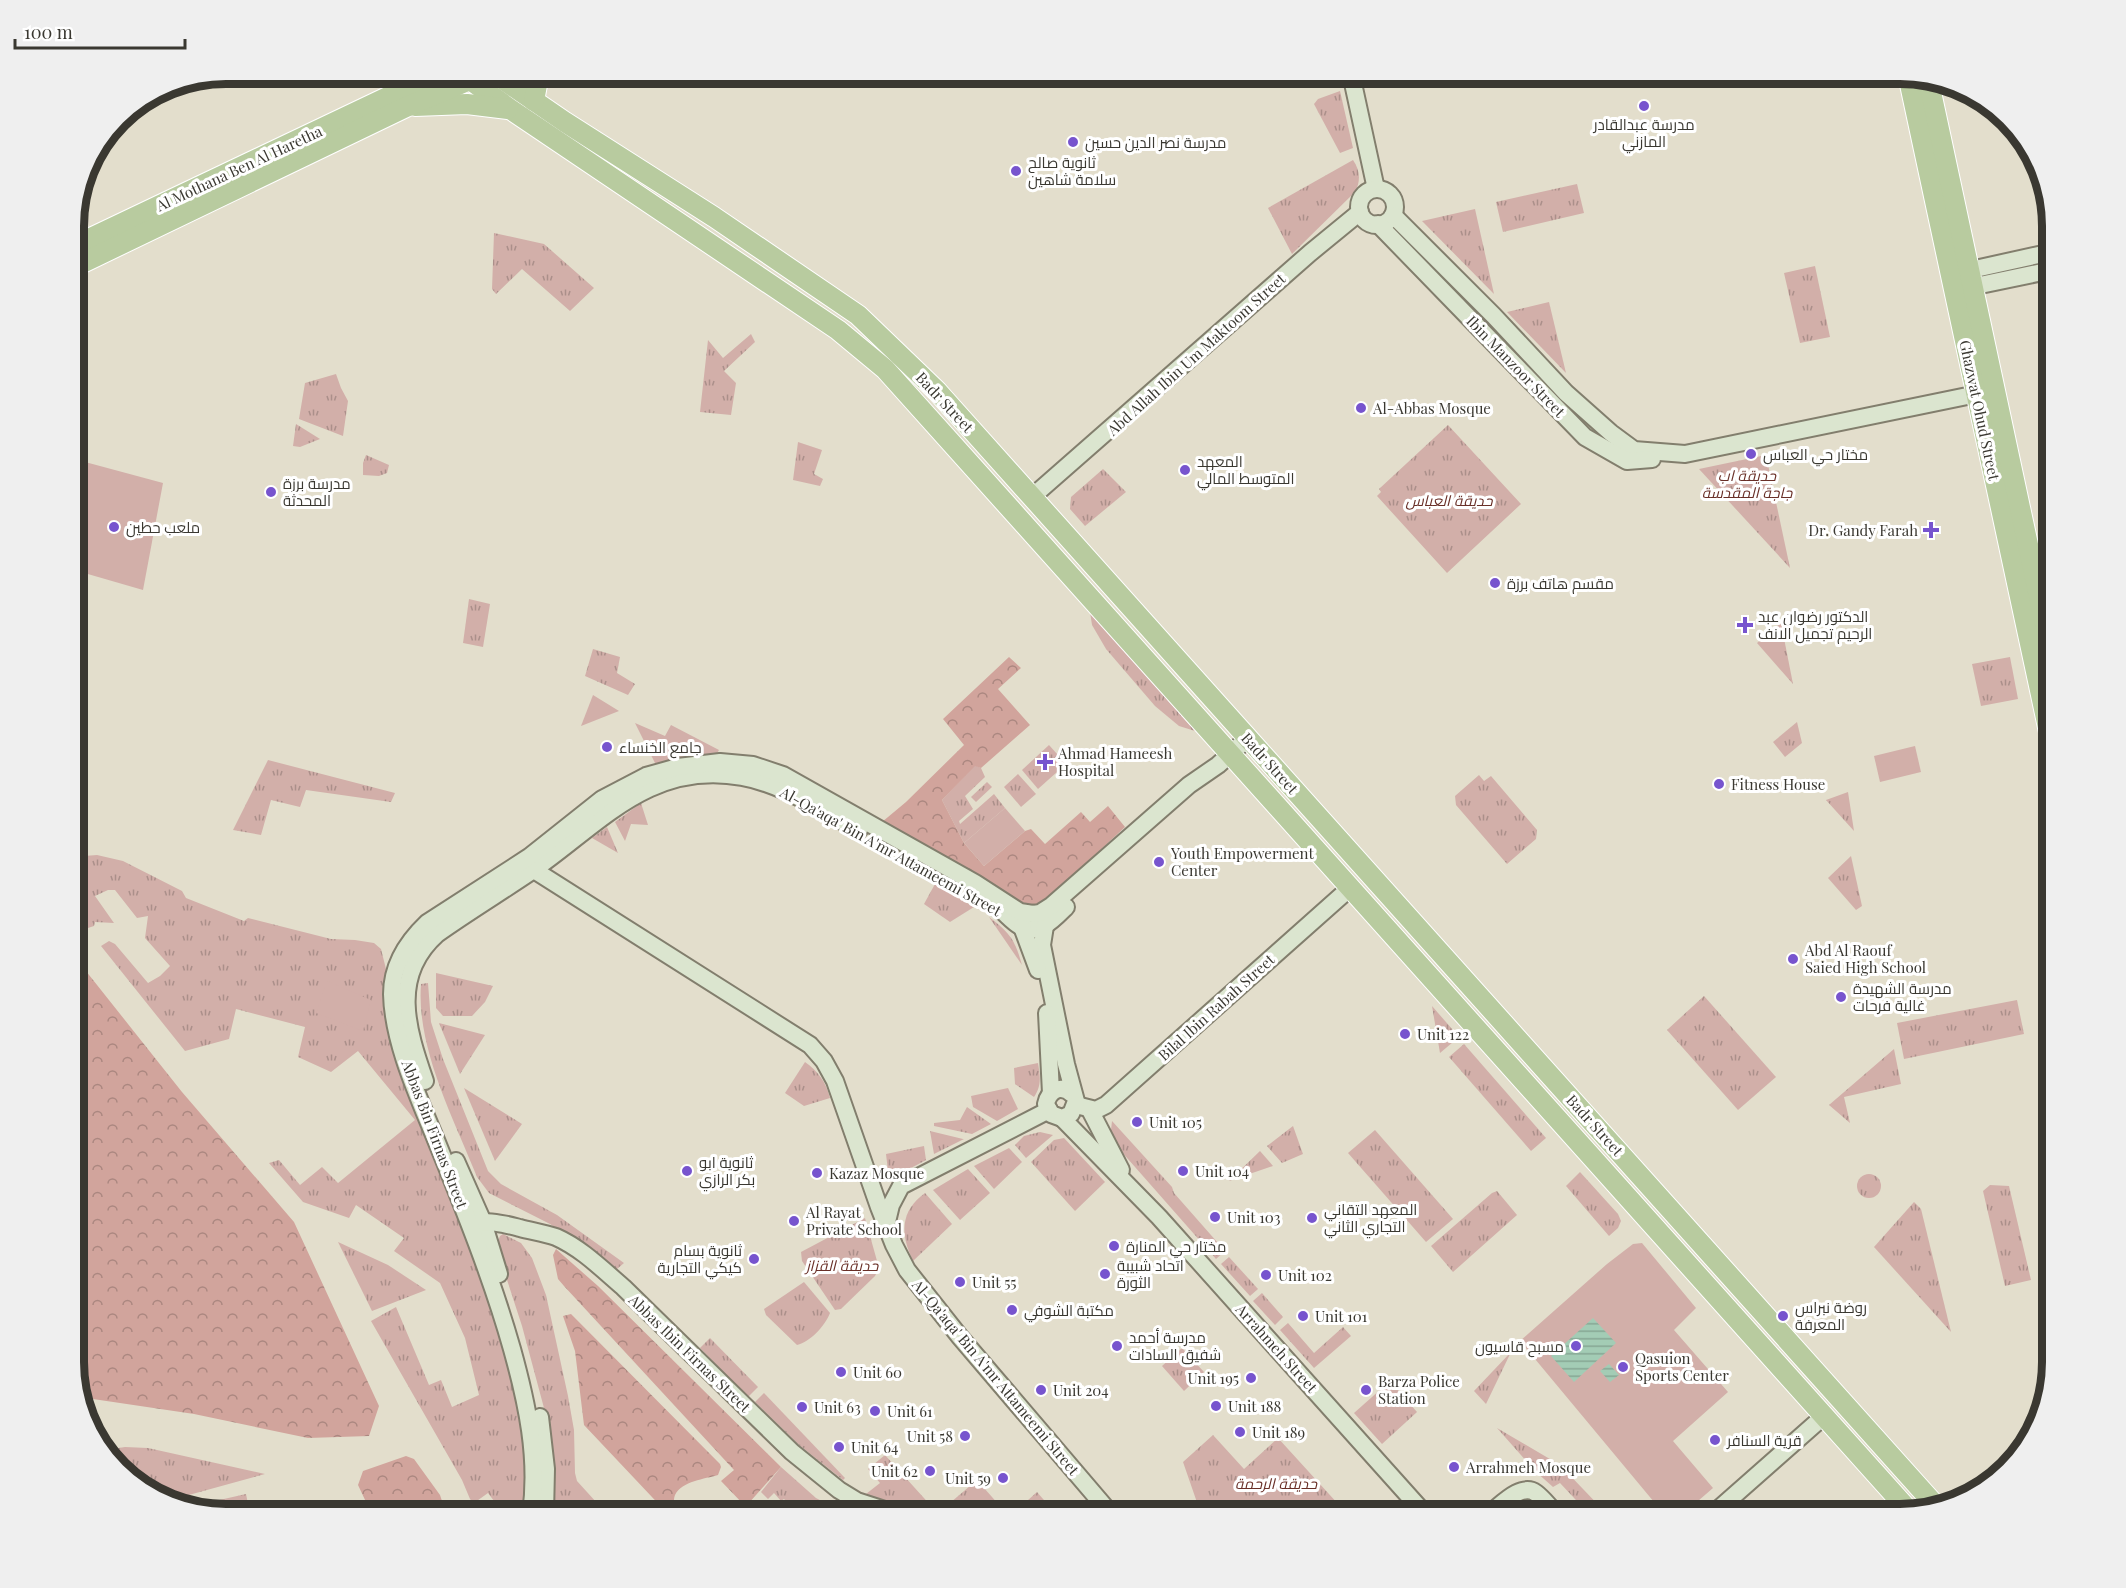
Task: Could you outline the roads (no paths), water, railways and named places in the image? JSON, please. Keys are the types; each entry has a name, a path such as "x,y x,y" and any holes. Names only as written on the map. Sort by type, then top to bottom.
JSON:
{"main road":[{"path":"84,262 405,90 432,84"},
{"name":"Badr Street","path":"482,84 510,109 559,129 694,204 858,315 937,391 1931,1500"},
{"name":"Badr Street","path":"509,84 534,101 559,129 838,330 885,369 1224,759 1350,888 1903,1504"},
{"path":"534,101 537,84"},
{"path":"1353,84 1376,189"},
{"name":"Ghazwat Ohud Street","path":"1911,85 1962,280 2042,615"},
{"name":"Ghazwat Ohud Street","path":"1930,87 1962,280 1977,394 2042,699"},
{"path":"405,90 467,104 510,109"},
{"name":"Al Mothana Ben Al Haretha","path":"84,241 405,90"},
{"path":"1376,189 1387,192 1394,200 1395,210 1389,220 1378,224 1367,221 1360,212 1363,196 1376,189"},
{"name":"Abd Allah Ibin Um Maktoom Street","path":"1032,497 1310,253 1360,212"},
{"name":"Ibin Manzoor Street","path":"1393,215 1494,316 1566,393 1634,450 1685,454 1977,394"},
{"name":"Ibin Manzoor Street","path":"1378,224 1585,438 1627,461 1660,458 1676,453"},
{"path":"1962,280 2042,255"},
{"path":"1962,280 2042,271"},
{"path":"1055,1114 1046,1104 1051,1093 1048,1022 1035,959 1033,920 1200,776 1248,738"},
{"name":"Al-Qa'aqa' Bin A'mr Attameemi Street","path":"1033,920 783,775 753,765 732,762 678,767 631,782 602,799 531,863 810,1045 824,1061 836,1081 886,1226 914,1281 1102,1504"},
{"name":"Abbas Bin Firnas Street","path":"476,1223 421,1069 407,1014 407,986 415,962 424,946 531,863"},
{"name":"Bilal Ibin Rabah Street","path":"1079,1103 1096,1110 1106,1105 1350,888"},
{"name":"Arrahmeh Street","path":"1033,920 1042,945 1079,1103 1128,1184"},
{"path":"868,1173 883,1183 901,1186 1055,1114 1071,1114 1079,1103 1064,1089 1051,1093"},
{"name":"Arrahmeh Street","path":"1055,1114 1128,1184 1415,1504"},
{"path":"886,1226 891,1205 901,1186"},
{"path":"476,1223 525,1400 533,1463 531,1504"},
{"path":"476,1223 513,1316 535,1394 545,1452 545,1504"},
{"name":"Abbas Ibin Firnas Street","path":"476,1223 507,1224 555,1237 576,1250 623,1287 817,1474 857,1501 866,1504"},
{"path":"1725,1504 1840,1401"},
{"path":"1502,1504 1524,1490 1534,1491 1546,1504"}],"place":[{"name":"مدرسة عبدالقادر المازني","path":"1644,106"},
{"name":"مدرسة نصر الدين حسين","path":"1073,142"},
{"name":"ثانوية صالح سلامة شاهين","path":"1016,171"},
{"name":"Al-Abbas Mosque","path":"1361,408"},
{"name":"مختار حي العباس","path":"1751,454"},
{"name":"المعهد المتوسط المالي","path":"1185,470"},
{"name":"مدرسة برزة المحدثة","path":"271,492"},
{"name":"ملعب حطين","path":"114,527"},
{"name":"Dr. Gandy Farah","path":"1931,530"},
{"name":"مقسم هاتف برزة","path":"1495,583"},
{"name":"الدكتور رضوان عبد الرحيم تجميل الانف","path":"1745,625"},
{"name":"جامع الخنساء","path":"607,747"},
{"name":"Ahmad Hameesh Hospital","path":"1045,762"},
{"name":"Fitness House","path":"1719,784"},
{"name":"Youth Empowerment Center","path":"1159,862"},
{"name":"Abd Al Raouf Saied High School","path":"1793,959"},
{"name":"مدرسة الشهيدة غالية فرحات","path":"1841,997"},
{"name":"Unit 122","path":"1405,1034"},
{"name":"Unit 105","path":"1137,1122"},
{"name":"ثانوية ابو بكر الرازي","path":"687,1171"},
{"name":"Unit 104","path":"1183,1171"},
{"name":"Kazaz Mosque","path":"817,1173"},
{"name":"Unit 103","path":"1215,1217"},
{"name":"المعهد التقاني التجاري الثاني","path":"1312,1218"},
{"name":"Al Rayat Private School","path":"794,1221"},
{"name":"مختار حي المنارة","path":"1114,1246"},
{"name":"ثانوية بسام كيكي التجارية","path":"754,1259"},
{"name":"اتحاد شبيبة الثورة","path":"1105,1274"},
{"name":"Unit 102","path":"1266,1275"},
{"name":"Unit 55","path":"960,1282"},
{"name":"مكتبة الشوفي","path":"1012,1310"},
{"name":"Unit 101","path":"1303,1316"},
{"name":"روضة نبراس المعرفة","path":"1783,1316"},
{"name":"مدرسة أحمد شفيق السادات","path":"1117,1346"},
{"name":"مسبح قاسيون","path":"1576,1346"},
{"name":"Qasuion Sports Center","path":"1623,1367"},
{"name":"Unit 60","path":"841,1372"},
{"name":"Unit 195","path":"1251,1378"},
{"name":"Unit 204","path":"1041,1390"},
{"name":"Barza Police Station","path":"1366,1390"},
{"name":"Unit 188","path":"1216,1406"},
{"name":"Unit 63","path":"802,1407"},
{"name":"Unit 61","path":"875,1411"},
{"name":"Unit 189","path":"1240,1432"},
{"name":"Unit 58","path":"965,1436"},
{"name":"قرية السنافر","path":"1715,1440"},
{"name":"Unit 64","path":"839,1447"},
{"name":"Arrahmeh Mosque","path":"1454,1467"},
{"name":"Unit 62","path":"930,1471"},
{"name":"Unit 59","path":"1003,1478"}],"park label":[{"name":"حديقة اب جاجة المقدسة","path":"1747,484"},
{"name":"حديقة العباس","path":"1449,500"},
{"name":"حديقة القزاز","path":"842,1265"},
{"name":"حديقة الرحمة","path":"1276,1483"}]}
